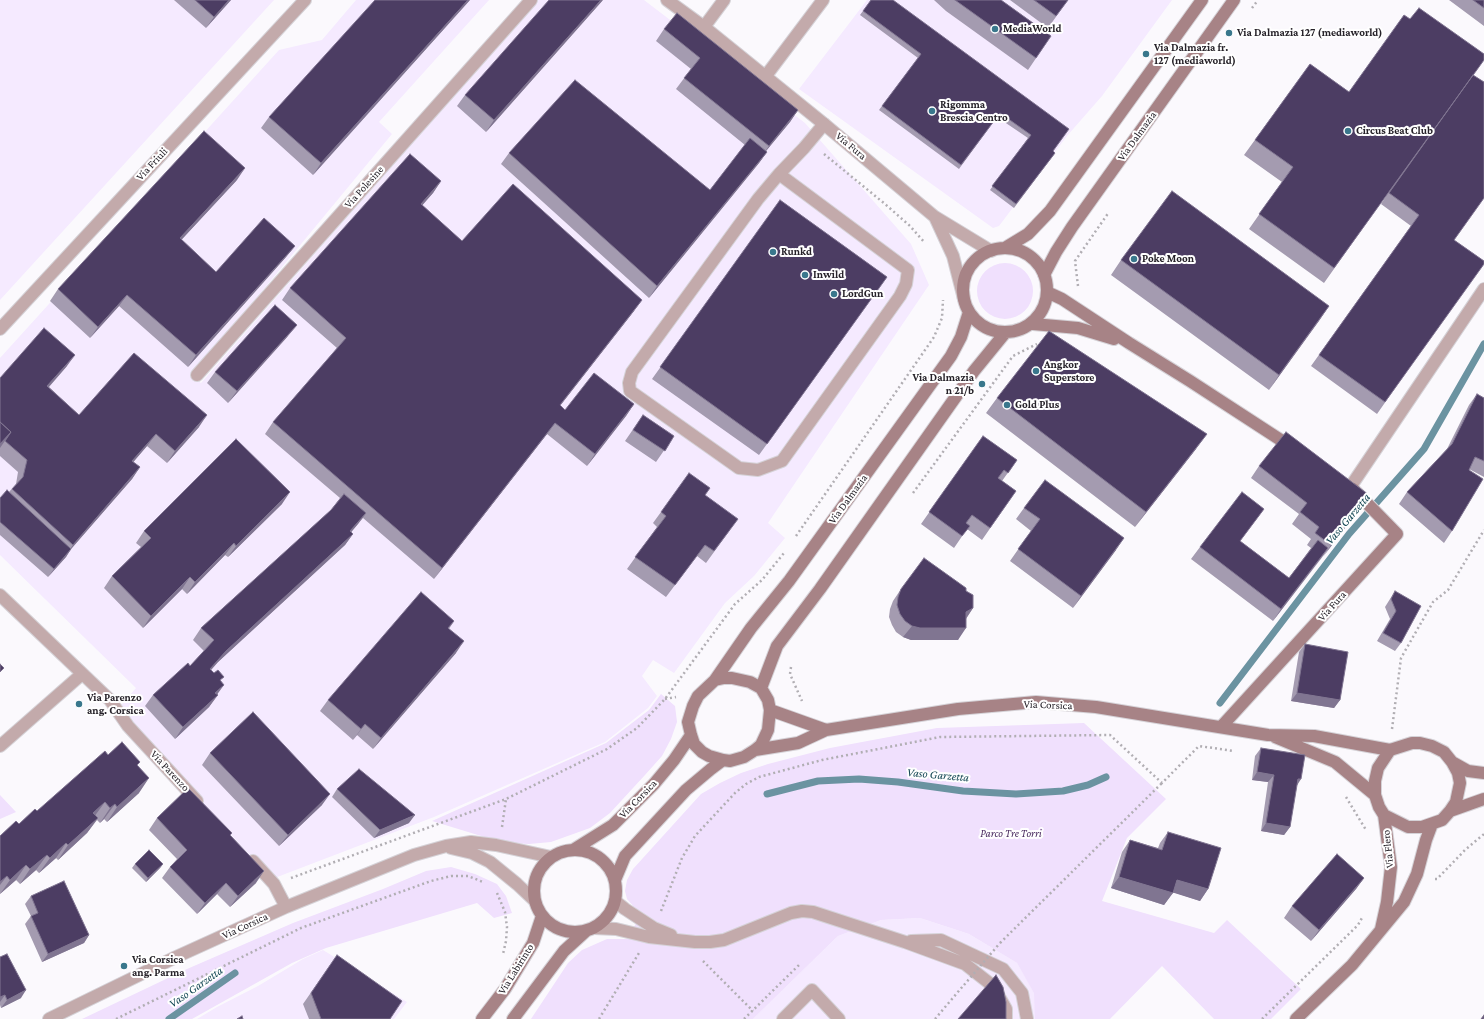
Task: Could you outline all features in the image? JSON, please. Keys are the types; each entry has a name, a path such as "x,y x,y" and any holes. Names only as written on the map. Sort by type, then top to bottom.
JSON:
{"main road":[{"path":"1005,248 1017,250 1028,255 1040,267 1044,275 1047,292 1044,307 1033,324 1015,332 1005,333 980,324 969,312 964,299 963,289 968,271 981,256 992,251 1005,248 1028,234 1050,211 1202,0"},
{"name":"Via Dalmazia","path":"1044,275 1056,252 1072,227 1234,0"},
{"path":"1047,292 1190,380 1306,456"},
{"name":"Via Dalmazia","path":"715,680 751,628 789,581 951,356 961,337 969,312"},
{"path":"1033,324 1078,328 1128,343"},
{"path":"715,680 732,678 750,682 761,688 777,646 820,589 974,371 1005,333"},
{"name":"Via Fura","path":"1221,727 1397,534 1348,484"},
{"name":"Via Corsica","path":"715,680 698,696 688,722 694,744 702,752 709,756 723,760 738,760 744,757 755,750 765,738 768,730 770,710 768,700 761,688"},
{"name":"Via Corsica","path":"755,750 798,743 826,730 958,709 1036,702 1096,707 1268,735 1314,736 1390,750 1412,743 1432,746 1444,752 1458,772 1460,783 1456,802 1450,811"},
{"name":"Via Corsica","path":"770,710 826,730"},
{"name":"Via Corsica","path":"551,857 565,851 573,850 613,825 654,784 674,760 691,735"},
{"name":"Via Corsica","path":"1268,735 1335,762 1375,795"},
{"name":"Via Corsica","path":"1384,815 1379,807 1375,795 1374,781 1378,768 1390,750"},
{"path":"615,880 625,856 686,790 723,760"},
{"name":"Via Corsica","path":"1452,762 1468,771 1484,773"},
{"path":"1450,811 1484,799"},
{"name":"Via Flero","path":"1384,815 1408,827 1422,827 1442,820 1450,811"},
{"name":"Via Flero","path":"1380,932 1387,902 1391,866 1384,815"},
{"name":"Via Flero","path":"1296,1019 1352,965 1404,902 1417,874 1432,824"},
{"path":"514,1019 564,950 605,919 615,901 615,880 609,867 599,858 587,852 573,850"},
{"path":"551,857 541,867 535,879 535,901 542,916 547,922 562,930 570,932 590,929"},
{"name":"Via Labirinto","path":"482,1019 505,989 533,943 542,916"}],"street":[{"name":"Via Friuli","path":"0,329 305,0"},
{"name":"Via Polesine","path":"197,375 531,0"},
{"name":"Via Fura","path":"667,0 704,27 824,124 935,217 992,251"},
{"path":"704,27 724,0"},
{"path":"765,77 823,0"},
{"path":"779,174 908,270 906,284 900,296 782,461 758,470 739,468 630,391 629,383 632,372 758,199 779,174 824,124"},
{"name":"Via Fura","path":"935,217 953,256 964,299"},
{"name":"Via Fura","path":"1348,484 1484,289"},
{"name":"Via Parenzo","path":"0,595 110,700 128,726 204,808"},
{"path":"0,746 82,674"},
{"name":"Via Corsica","path":"49,1019 176,957 286,907 414,855 446,846 471,842 490,844 551,857"},
{"path":"446,846 472,853 490,862 535,901"},
{"path":"247,855 274,884 286,907"},
{"path":"615,901 651,932"},
{"path":"590,929 616,929 651,932 681,940 710,942 724,940 791,913 802,911 823,914 965,964 993,986 1006,1008 1006,1019"},
{"path":"905,942 941,940 1003,969 1022,993 1027,1019"},
{"path":"783,1019 812,990 839,1019"}],"path":[{"path":"1249,13 1258,0"},
{"path":"809,142 910,226 928,248"},
{"path":"1078,288 1075,261 1111,208"},
{"path":"911,222 916,226"},
{"path":"794,538 934,337 942,318 944,294"},
{"path":"910,498 1013,356 1040,343"},
{"path":"1390,750 1401,658 1433,602 1448,590 1484,530"},
{"path":"274,884 506,799 607,749 637,728 664,699 735,604 762,580 785,551"},
{"path":"792,660 790,674 802,701"},
{"path":"664,699 675,697"},
{"path":"599,1019 651,932 682,858 695,836 735,793 746,784 759,777 822,760 940,737 1110,735 1162,784"},
{"path":"935,1019 1000,943 1200,746 1239,751"},
{"path":"1345,796 1363,824 1368,835"},
{"path":"501,834 506,799"},
{"path":"1432,878 1437,879 1465,850 1484,834"},
{"path":"116,1019 301,928 431,881 451,876 468,876 486,884"},
{"path":"493,886 505,912 507,927 506,941 501,960"},
{"path":"1262,1019 1358,925 1364,914"},
{"path":"681,940 753,1011"},
{"path":"744,1019 799,965"}],"shaded area":[{"path":"0,0 274,0 0,300"},
{"path":"356,0 489,0 379,122 392,134 192,376 201,383 538,0 644,0 805,123 911,244 929,285 768,523 785,538 754,576 725,603 674,673 653,660 642,676 657,696 648,708 605,742 434,817 272,879 116,711 136,688 0,555 0,358 279,50 322,40"},
{"path":"867,0 1172,0 1102,96 1067,136 999,226 993,228 799,89"},
{"path":"920,918 969,934 1017,963 1035,993 1035,1019 753,1019 838,936 881,920"},
{"path":"323,950 407,1002 394,1019 197,1019 258,986 303,959"}],"green space":[{"path":"999,263 1011,263 1025,271 1033,285 1031,302 1025,311 1011,319 999,319 989,314 982,307 977,297 977,285 982,275 989,268"},
{"path":"661,694 675,706 677,722 671,739 662,756 610,813 590,828 551,842 529,844 508,843 491,839 432,821 606,743 649,710"},
{"name":"Parco Tre Torri","path":"1084,723 1166,799 1127,838 1102,901 1214,933 1227,920 1301,989 1271,1019 1214,1019 1162,966 1110,1019 1035,1019 1034,993 1017,963 969,934 920,918 881,920 838,936 753,1019 531,1019 568,963 582,950 607,939 627,939 642,913 627,899 625,891 627,880 633,869 701,794 720,783 741,773 768,764 830,748 937,728"},
{"path":"0,795 16,812 0,819"},
{"path":"451,867 475,874 497,884 506,896 512,913 494,918 477,903 326,948 292,963 192,1019 82,1019 187,969 293,923 426,871"}],"building":[{"path":"195,0 229,0 214,17"},
{"path":"375,0 468,0 321,163 269,117"},
{"path":"549,0 601,0 494,120 465,95"},
{"path":"871,0 893,0 1069,129 1053,151 1055,153 1016,204 992,186 1031,135 1000,113 961,165 882,106 921,54 863,11"},
{"path":"955,0 1001,0 1051,36 1036,58"},
{"path":"1034,0 1068,0 1056,16"},
{"path":"1473,0 1484,0 1484,8"},
{"name":"Circus Beat Club","path":"1419,8 1484,54 1484,60 1334,268 1259,214 1293,167 1255,140 1310,64 1349,92 1404,15 1410,19"},
{"path":"677,13 798,110 769,146 684,78 700,58 664,29"},
{"path":"1473,75 1484,82 1484,198 1454,240 1484,261 1484,264 1385,402 1319,355 1419,215 1389,193"},
{"path":"575,80 710,190 750,138 767,152 657,286 509,153"},
{"path":"204,131 245,168 180,238 216,272 264,218 295,246 196,355 127,295 98,327 58,289"},
{"path":"410,154 441,181 421,204 462,241 513,184 642,300 560,405 565,410 594,373 634,404 595,454 555,423 442,568 273,422 346,338 290,288"},
{"path":"1172,191 1329,306 1279,375 1121,260"},
{"path":"780,200 887,277 767,444 660,367"},
{"path":"275,305 297,325 237,391 215,372"},
{"path":"44,328 75,355 47,386 79,415 134,353 207,415 175,451 156,434 132,461 140,467 73,545 12,489 23,477 27,460 5,441 11,432 0,422 0,378"},
{"path":"1049,331 1207,434 1146,512 997,398"},
{"path":"1477,394 1484,398 1484,461 1475,457 1469,470 1483,479 1452,531 1407,492 1452,444"},
{"path":"643,415 674,436 665,451 633,430"},
{"path":"0,422 11,432 0,444"},
{"path":"1286,432 1369,495 1331,545 1315,533 1319,527 1300,512 1307,503 1259,466"},
{"path":"983,436 1017,460 1008,473 1004,470 998,478 1016,491 990,528 972,515 966,523 970,526 962,536 929,512"},
{"path":"236,439 290,492 236,546 234,543 195,582 190,577 151,616 112,576 151,538 144,531"},
{"path":"689,473 710,488 705,495 738,519 714,551 705,545 675,585 635,557 666,516 661,512"},
{"path":"1045,480 1124,538 1081,596 1018,549 1040,519 1024,508"},
{"path":"7,490 71,549 54,569 0,522 0,498"},
{"path":"1242,492 1264,509 1240,541 1289,578 1318,540 1328,548 1281,609 1200,547"},
{"path":"344,494 366,513 350,531 353,534 226,651 210,669 214,673 218,670 224,677 220,680 224,685 215,693 218,695 183,727 153,695 188,663 190,666 214,640 201,628 331,510"},
{"path":"924,558 966,588 966,591 973,595 973,608 966,612 966,628 920,628 912,626 905,621 900,614 897,605 901,589"},
{"path":"1395,591 1421,606 1401,643 1383,633 1396,611 1391,599"},
{"path":"421,592 454,621 448,628 464,641 381,738 365,724 361,729 328,700"},
{"path":"1305,644 1348,652 1340,700 1297,693"},
{"path":"0,664 4,668 0,672"},
{"path":"253,712 330,794 288,835 210,753"},
{"path":"122,742 140,762 137,765 149,778 117,807 115,804 110,808 105,802 93,813 98,818 68,845 66,843 50,858 47,855 30,869 26,865 10,880 7,876 0,882 0,836 16,821 19,824 35,809 37,811 105,751 108,755"},
{"path":"1261,748 1305,755 1301,779 1298,779 1290,827 1266,823 1274,775 1257,772"},
{"path":"359,769 415,815 380,830 337,789"},
{"path":"188,788 232,833 230,835 264,871 238,896 226,883 205,903 170,867 187,850 157,818"},
{"path":"1168,832 1221,848 1208,889 1177,880 1173,893 1119,877 1130,840 1162,850"},
{"path":"149,850 163,864 148,878 135,864"},
{"path":"1337,854 1364,878 1319,930 1292,906"},
{"path":"64,881 89,935 48,954 31,916 38,913 31,896"},
{"path":"7,954 26,990 7,1000 5,995 0,997 0,957"},
{"path":"337,955 402,1001 390,1019 321,1019 311,993"},
{"path":"996,975 1003,987 1006,1002 1006,1019 958,1019"}],"waterway":[{"name":"Vaso Garzetta","path":"1220,703 1349,534 1424,449 1484,344"},
{"name":"Vaso Garzetta","path":"767,794 818,781 859,779 898,782 963,791 1016,794 1063,791 1088,785 1106,777"},
{"name":"Vaso Garzetta","path":"169,1019 235,973"}],"place":[{"name":"MediaWorld","path":"995,29"},
{"name":"Via Dalmazia 127 (mediaworld)","path":"1229,33"},
{"name":"Via Dalmazia fr. 127 (mediaworld)","path":"1146,54"},
{"name":"Rigomma Brescia Centro","path":"932,111"},
{"name":"Circus Beat Club","path":"1348,131"},
{"name":"Runkd","path":"773,252"},
{"name":"Poke Moon","path":"1134,259"},
{"name":"Inwild","path":"805,275"},
{"name":"LordGun","path":"834,294"},
{"name":"Angkor Superstore","path":"1036,371"},
{"name":"Via Dalmazia n 21/b","path":"982,384"},
{"name":"Gold Plus","path":"1007,405"},
{"name":"Via Parenzo ang. Corsica","path":"79,704"},
{"name":"Via Corsica ang. Parma","path":"124,966"}]}
